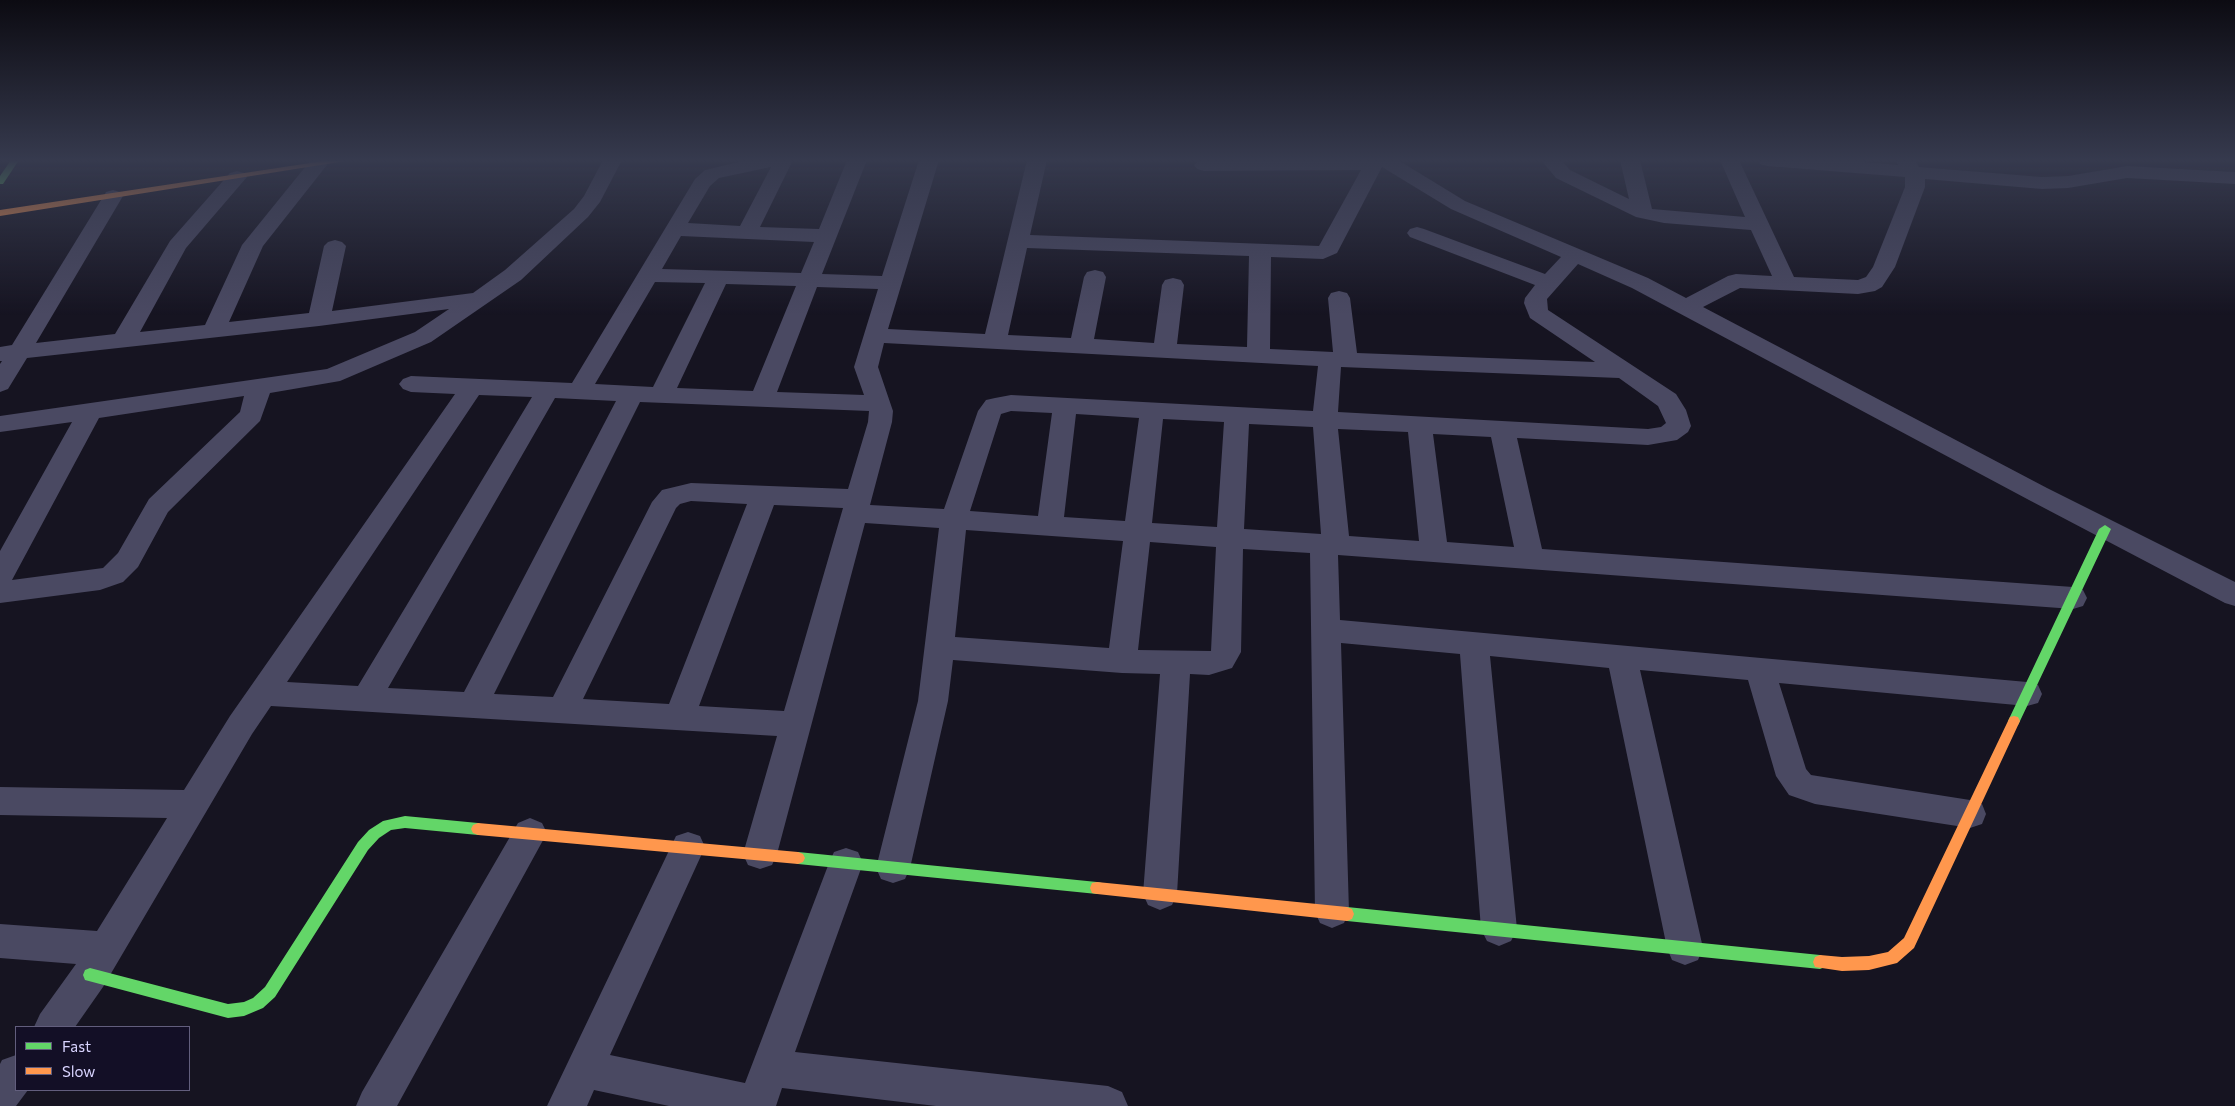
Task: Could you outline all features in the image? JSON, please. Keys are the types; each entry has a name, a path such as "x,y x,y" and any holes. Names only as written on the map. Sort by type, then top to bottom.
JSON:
{"street":[{"path":"0,384 10,353 103,212"},
{"path":"123,341 174,250 208,212"},
{"path":"213,331 253,246 280,212"},
{"path":"0,424 332,376 423,337 513,275 581,212"},
{"path":"579,391 686,212"},
{"path":"747,232 757,212"},
{"path":"762,399 837,212"},
{"path":"760,854 880,422 881,412 879,404 866,367 874,335 913,212"},
{"path":"995,341 1025,212"},
{"path":"1018,241 1312,254 1323,253 1330,249 1351,212"},
{"path":"1473,212 1640,283 2105,529 2235,595"},
{"path":"1640,212 1664,217 1759,224"},
{"path":"1753,212 1786,282"},
{"path":"1686,307 1736,281 1867,286 1874,282 1884,266 1905,212"},
{"path":"675,229 827,236"},
{"path":"1417,232 1549,283"},
{"path":"319,319 335,246"},
{"path":"1258,355 1260,252"},
{"path":"893,868 933,702 954,519 990,411 995,406 1011,403 1648,437 1668,434 1679,426 1674,410 1667,400 1538,313 1535,303 1536,298 1574,255"},
{"path":"648,275 891,282"},
{"path":"662,395 719,277"},
{"path":"1081,346 1095,277"},
{"path":"1164,350 1173,286"},
{"path":"10,353 319,319 480,298"},
{"path":"1332,912 1326,630 1330,545 1325,420 1338,359 1339,298"},
{"path":"874,335 1338,359 1623,371"},
{"path":"411,384 879,404"},
{"path":"54,1026 97,962 263,692 472,387"},
{"path":"0,592 100,580 113,575 128,560 158,506 251,415 259,388"},
{"path":"366,699 548,390"},
{"path":"474,705 632,394"},
{"path":"1050,526 1065,406"},
{"path":"1122,661 1152,410"},
{"path":"0,576 90,412"},
{"path":"940,647 1122,661 1209,664 1221,660 1226,652 1237,415"},
{"path":"1420,425 1434,552"},
{"path":"1502,429 1530,558"},
{"path":"562,710 665,502 681,493 764,495 954,519 1530,558 2073,598"},
{"path":"679,717 764,495"},
{"path":"0,941 97,962 228,1011 244,1009 258,1003 270,992 363,846 374,834 388,825 405,822 760,854 1842,964 1869,963 1892,958 1909,943 2105,529"},
{"path":"1326,630 2027,694"},
{"path":"1474,644 1499,929"},
{"path":"1622,657 1685,948"},
{"path":"1160,894 1176,662"},
{"path":"1760,669 1792,776 1800,786 1815,790 1970,814"},
{"path":"263,692 796,724"},
{"path":"0,801 193,804"},
{"path":"376,1106 530,833"},
{"path":"566,1106 688,847"},
{"path":"584,1069 756,1105 846,863"},
{"path":"770,1068 1108,1106"},
{"path":"0,1095 15,1075"}],"traffic: fast":[{"path":"2014,721 2105,529"},
{"path":"90,975 228,1011 244,1009 258,1003 270,992 363,846 374,834 388,825 405,822 478,829"},
{"path":"798,858 1097,888"},
{"path":"1347,914 1820,962"}],"traffic: slow":[{"path":"0,213 9,212"},
{"path":"1820,962 1842,964 1869,963 1892,958 1909,943 2014,721"},
{"path":"478,829 798,858"},
{"path":"1097,888 1347,914"}]}
